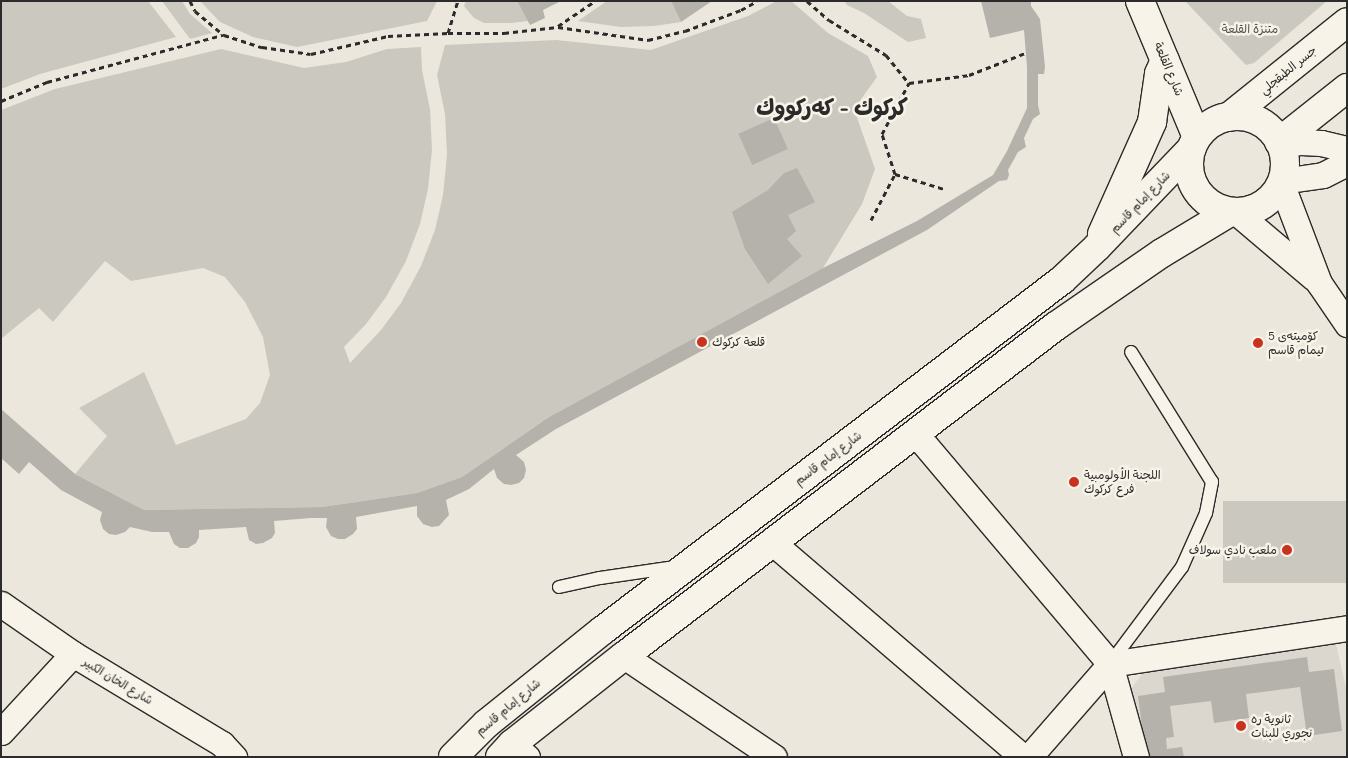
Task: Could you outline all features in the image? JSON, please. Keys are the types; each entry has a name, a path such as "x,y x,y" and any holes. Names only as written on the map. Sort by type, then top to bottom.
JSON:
{"main road":[{"name":"شارع القلعة","path":"1140,1 1165,60 1195,143"},
{"name":"جسر الطبقجلي","path":"1229,117 1347,22"},
{"path":"1097,247 1152,122 1159,74 1165,60"},
{"path":"1280,144 1347,88"},
{"path":"1229,117 1253,119 1273,132 1280,144 1284,157 1281,182 1273,195 1263,204 1250,210 1233,212 1216,208 1205,200 1196,189 1190,176 1189,162 1195,143 1212,124 1229,117"},
{"name":"شارع إمام قاسم","path":"453,757 486,724 687,565 1062,280 1097,247 1195,143"},
{"path":"513,753 624,656 915,433 1104,291 1233,212"}],"street":[{"path":"1280,144 1321,143 1347,150"},
{"path":"1347,163 1323,175 1281,182 1320,284 1347,324"},
{"path":"1233,212 1320,284"},
{"path":"915,433 1110,664 1136,757"},
{"path":"773,543 1023,757"},
{"name":"شارع الخان الكبير","path":"1,604 73,654 222,744 234,757"},
{"path":"1029,757 1110,664 1347,628"},
{"path":"1,732 73,654"},
{"path":"624,656 774,757"}],"lane":[{"path":"1110,664 1182,567 1206,513 1212,482 1131,352"},
{"path":"559,587 600,578 687,565"}],"path":[{"path":"190,1 195,11 224,35 262,47 312,54 388,36 504,33 558,27 648,40 693,28 741,10 757,1"},
{"path":"448,33 458,1"},
{"path":"558,27 595,1"},
{"path":"807,1 829,20 886,55 908,83"},
{"path":"1,101 47,82 224,35"},
{"path":"908,83 969,75 1025,53"},
{"path":"871,220 895,174 882,134 908,83"},
{"path":"895,174 944,189"}],"shaded area":[{"name":"ثانوية ره نجوري للبنات","path":"1335,640 1347,692 1347,757 1143,757 1126,695 1149,665"}],"green space":[{"path":"1,1 148,1 176,37 40,74 1,89"},
{"path":"162,1 182,1 190,14 212,33 190,39"},
{"path":"200,1 437,1 427,21 297,47 253,37 220,22"},
{"path":"466,1 517,1 528,21 484,23 474,18 464,6"},
{"path":"607,1 671,1 681,22 654,26 621,27 578,21"},
{"path":"777,1 791,1 828,33 868,56 877,77 854,109 875,169 862,204 823,268 549,417 462,477 417,493 322,507 144,510 75,474 107,436 79,408 144,372 176,445 246,419 260,403 270,375 263,337 245,302 225,277 203,268 131,281 105,261 53,322 39,308 2,338 1,110 55,89 221,49 304,68 346,62 387,49 421,47 422,70 430,109 432,150 428,189 420,224 406,261 386,297 366,324 344,347 350,363 381,330 401,303 421,266 435,230 443,195 447,155 445,114 437,75 445,45 556,40 651,50 748,16"},
{"path":"844,1 888,1 907,16 921,19 926,38 908,42 864,13 847,5"},
{"name":"متنزة القلعة","path":"1185,1 1327,1 1254,63 1246,65"},
{"name":"ملعب نادي سولاف","path":"1223,501 1347,501 1347,583 1223,583"}],"building":[{"path":"517,1 561,1 543,10 545,18 530,25"},
{"path":"671,1 712,1 681,22"},
{"name":"قلعة كركوك","path":"981,1 1031,1 1031,6 1040,19 1045,67 1044,74 1038,74 1038,105 1040,114 1033,119 1024,138 1026,147 1018,152 1008,170 1007,180 999,181 927,230 556,429 516,455 524,462 526,470 524,478 519,483 504,484 497,478 494,469 469,489 446,500 449,515 439,526 432,527 423,524 417,516 417,506 356,517 357,529 345,539 331,536 326,527 327,518 311,518 274,521 275,533 272,538 263,543 256,544 249,540 246,527 199,530 199,537 196,543 188,548 180,548 174,544 169,532 152,532 130,527 125,532 116,535 109,534 103,529 100,520 102,512 61,490 29,462 19,474 1,458 1,409 75,474 144,510 322,507 417,493 462,477 549,417 823,268 917,221 993,175 1007,151 1027,108 1027,67 1024,30 990,38"},
{"path":"774,118 788,149 752,165 738,134"},
{"path":"797,168 815,202 788,215 796,231 787,239 802,256 768,284 745,249 732,212 768,190 784,173"},
{"path":"1307,657 1309,672 1334,669 1342,731 1307,736 1300,687 1246,694 1249,718 1214,723 1211,701 1170,706 1174,737 1166,738 1167,749 1182,747 1184,757 1146,757 1138,696 1165,692 1163,677"}],"place":[{"name":"قلعة كركوك","path":"702,342"},
{"name":"کۆمیتەی 5 ئیمام قاسم","path":"1258,343"},
{"name":"اللجنة الأولومبية فرع كركوك","path":"1074,482"},
{"name":"ملعب نادي سولاف","path":"1287,550"},
{"name":"ثانوية ره نجوري للبنات","path":"1241,726"}],"district":[{"name":"كركوك - کەرکووك","path":"832,108"}]}
